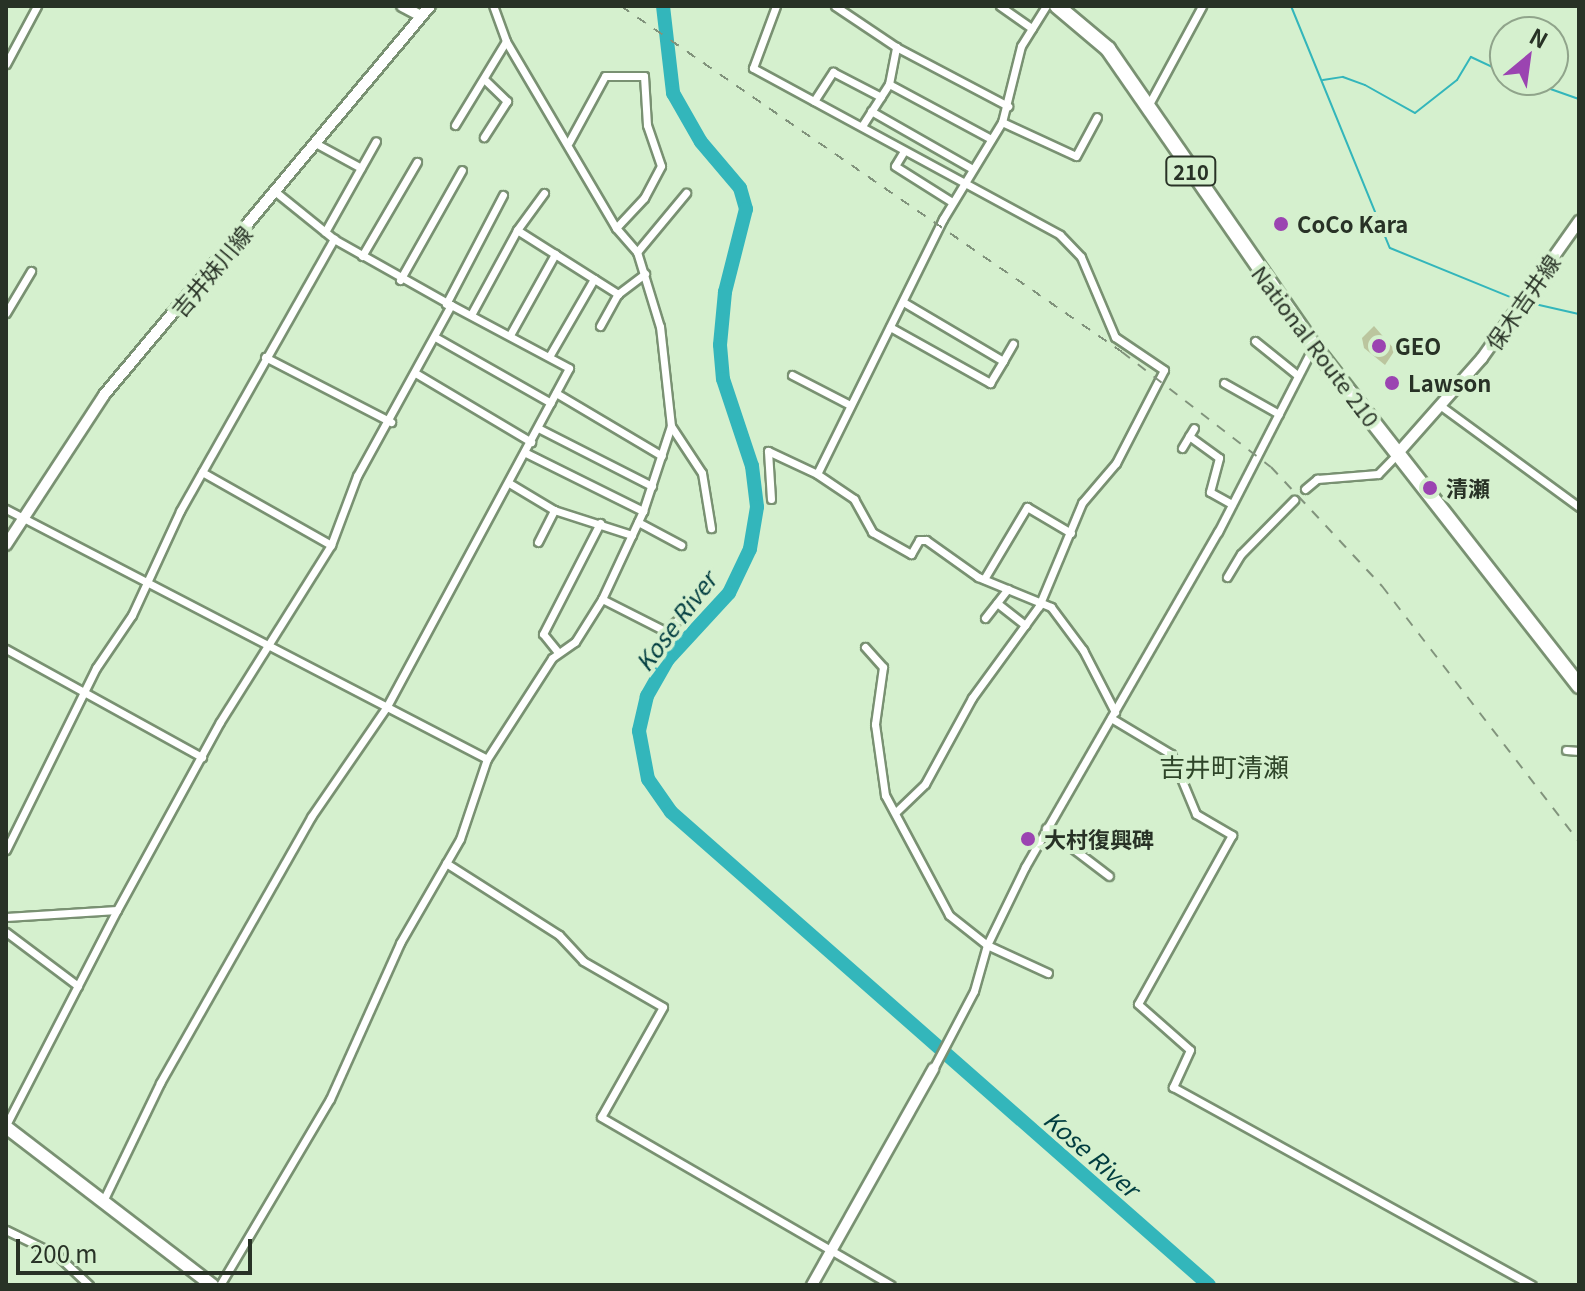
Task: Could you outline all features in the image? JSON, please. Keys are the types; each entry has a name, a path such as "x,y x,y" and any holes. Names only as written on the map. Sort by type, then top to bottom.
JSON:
{"highway":[{"name":"National Route 210","path":"1057,6 1108,49 1314,347 1579,686"}],"main road":[{"path":"402,6 421,16"},
{"name":"吉井妹川線","path":"6,545 27,518 104,395 277,193 430,6"},
{"name":"保木吉井線","path":"1398,453 1441,406 1524,300 1579,221"},
{"path":"812,1285 933,1069"},
{"path":"6,1126 212,1285"}],"street":[{"path":"6,64 37,6"},
{"path":"220,1285 330,1099 400,943 446,863 474,806 487,759 557,651 575,642 602,599 643,511 671,426 665,352 637,252 616,228 569,142 506,41 493,6"},
{"path":"835,6 896,47 1008,106"},
{"path":"1000,6 1032,28"},
{"path":"817,474 905,303 952,202 1002,122 1032,28 1046,6"},
{"path":"1147,107 1202,6"},
{"path":"774,7 753,68 1073,246 1115,337 1164,370 1116,463 1089,490 1044,603 972,698 925,784 897,811"},
{"path":"455,125 506,41"},
{"path":"862,126 889,84 896,47"},
{"path":"814,101 833,72 881,97"},
{"path":"569,142 605,76 644,76 647,125 661,166 616,228"},
{"path":"484,79 507,101 484,137"},
{"path":"889,84 991,139"},
{"path":"871,111 971,168"},
{"path":"1002,122 1076,156 1097,117"},
{"path":"325,232 376,141"},
{"path":"317,144 361,168"},
{"path":"904,151 895,166 952,202"},
{"path":"362,256 417,162"},
{"path":"400,280 462,170"},
{"path":"103,1201 160,1083 311,817 386,708 526,453 569,368 472,313 400,280 334,239 277,193"},
{"path":"472,313 517,230 544,193"},
{"path":"637,252 686,193"},
{"path":"6,1126 117,910 202,757 331,545 357,476 417,374 503,195"},
{"path":"517,230 618,294"},
{"path":"6,850 84,691 146,587 202,472 334,239"},
{"path":"510,335 555,254"},
{"path":"6,313 31,271"},
{"path":"600,326 618,294 645,274"},
{"path":"550,355 594,279"},
{"path":"905,303 1003,361"},
{"path":"890,327 990,383 1013,344"},
{"path":"435,337 551,403"},
{"path":"1255,341 1296,374"},
{"path":"933,1069 974,991 987,945 1046,828 1232,504 1279,414 1296,374 1314,347"},
{"path":"265,357 391,422"},
{"path":"417,374 531,442"},
{"path":"792,375 850,405"},
{"path":"1224,383 1279,414"},
{"path":"556,393 662,456"},
{"path":"1441,406 1579,507"},
{"path":"671,426 702,473 711,528"},
{"path":"538,428 652,486"},
{"path":"1182,448 1192,432 1219,458 1210,492 1232,504"},
{"path":"771,499 768,451 817,474 854,499 872,532 911,554 919,540 926,540 984,579 1044,603 1083,650 1113,715 1171,754 1196,814 1232,835 1138,1004 1190,1050 1173,1087 1532,1285"},
{"path":"526,453 643,511"},
{"path":"1305,489 1317,479 1378,474 1398,453"},
{"path":"202,472 331,545"},
{"path":"509,483 554,510 632,535"},
{"path":"1227,577 1294,500"},
{"path":"984,579 1027,507 1071,533"},
{"path":"6,509 106,557 146,587 487,759"},
{"path":"538,542 554,510"},
{"path":"638,522 681,545"},
{"path":"557,651 543,634 600,523"},
{"path":"985,618 1008,589"},
{"path":"602,599 665,631 686,613"},
{"path":"997,603 1025,625"},
{"path":"865,647 883,667 876,748 885,795 897,811 949,915 987,945 1048,973"},
{"path":"6,649 202,757"},
{"path":"1566,750 1579,751"},
{"path":"1046,828 1109,876"},
{"path":"446,863 559,935 583,961 663,1007 601,1117 721,1183 891,1285"},
{"path":"6,917 117,910"},
{"path":"6,932 78,986"},
{"path":"6,1230 57,1255 89,1285"}],"building":[{"name":"GEO","path":"1374,326 1395,350 1385,365 1364,348 1362,338"}],"waterway":[{"name":"Kose River","path":"663,6 673,93 701,142 740,188 746,209 725,292 720,345 723,379 752,466 757,507 750,549 729,593 668,659 647,696 639,731 648,779 671,812 1209,1285"},
{"path":"1291,6 1390,248 1520,301"},
{"path":"1323,80 1343,77 1365,85 1415,113 1457,80 1471,57 1489,65"},
{"path":"1569,95 1579,99"},
{"path":"1526,302 1579,314"}],"railway":[{"path":"621,6 1122,352 1271,467 1382,586 1579,842"}],"place":[{"name":"CoCo Kara","path":"1281,224"},
{"name":"GEO","path":"1379,346"},
{"name":"Lawson","path":"1392,383"},
{"name":"清瀬","path":"1430,488"},
{"name":"大村復興碑","path":"1028,839"}],"district":[{"name":"吉井町清瀬","path":"1224,766"}]}
